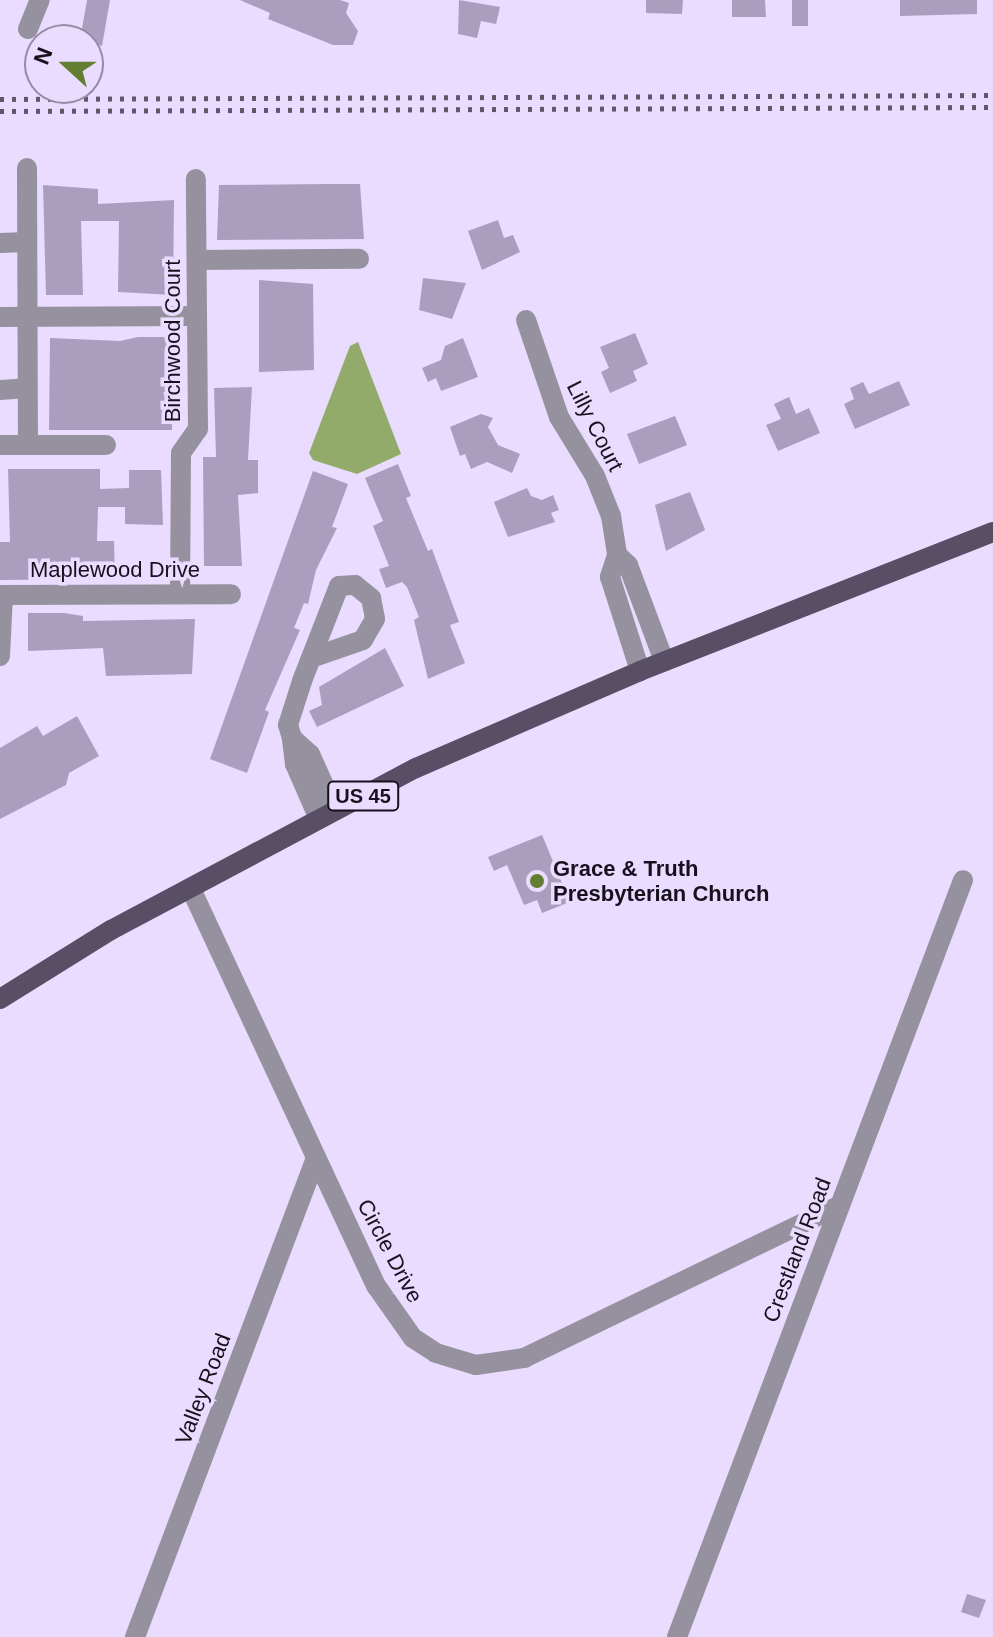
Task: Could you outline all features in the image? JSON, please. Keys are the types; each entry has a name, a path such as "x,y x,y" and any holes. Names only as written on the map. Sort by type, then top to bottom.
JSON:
{"main road":[{"name":"US 45","path":"0,999 191,889 416,768 664,661 993,532"}],"street":[{"path":"30,24 40,0"},
{"path":"27,168 25,317 28,444"},
{"name":"Birchwood Court","path":"180,594 181,453 198,429 196,179"},
{"path":"0,243 26,242"},
{"path":"197,260 359,259"},
{"path":"0,317 196,316"},
{"name":"Lilly Court","path":"526,320 559,417 595,476 611,516 617,555 610,577 640,671"},
{"path":"0,390 27,388"},
{"path":"0,445 106,445"},
{"name":"Lilly Court","path":"617,555 628,565 664,661"},
{"name":"Maplewood Drive","path":"1,595 231,594"},
{"path":"0,656 1,595"},
{"path":"311,658 288,725 295,764 327,814"},
{"name":"Crestland Road","path":"677,1637 963,880"},
{"name":"Circle Drive","path":"191,889 377,1287 400,1323 436,1353 476,1365 524,1358 840,1205"},
{"name":"Valley Road","path":"135,1637 316,1158"}],"shaded area":[{"path":"358,342 401,454 357,474 313,460 309,453 350,346"}],"building":[{"path":"87,0 110,0 104,34 104,24 83,24"},
{"path":"240,0 340,0 349,3 346,13 358,31 353,45 333,45 268,19 270,13"},
{"path":"459,0 500,7 496,24 481,21 477,38 458,34"},
{"path":"646,0 683,0 682,14 646,13"},
{"path":"732,0 765,0 766,17 732,17"},
{"path":"792,0 808,0 808,26 792,26"},
{"path":"900,0 977,0 977,14 900,16"},
{"path":"360,184 364,239 217,240 219,185"},
{"path":"43,185 98,189 98,204 174,200 173,295 118,292 119,221 81,221 83,295 46,295"},
{"path":"498,220 504,238 513,235 520,252 482,270 468,231"},
{"path":"423,278 466,283 452,319 419,310"},
{"path":"259,280 313,284 314,370 259,372"},
{"path":"635,333 648,364 633,371 637,381 610,393 601,372 609,368 600,347"},
{"path":"138,337 174,337 172,430 49,430 50,338 120,341"},
{"path":"463,338 478,377 441,391 436,378 428,382 422,368 441,360 445,346"},
{"path":"899,381 910,405 855,429 844,404 854,399 850,388 863,382 869,394"},
{"path":"252,387 248,460 258,460 258,493 238,495 242,566 204,566 203,457 216,457 214,388"},
{"path":"789,397 796,414 809,408 820,433 778,451 766,425 781,419 774,404"},
{"path":"481,414 493,418 488,427 498,445 520,454 512,473 487,462 471,469 465,454 460,456 450,427"},
{"path":"675,416 687,445 639,464 627,434"},
{"path":"398,464 411,496 406,498 428,551 432,549 459,622 450,625 465,663 428,679 414,620 419,617 407,587 402,582 386,588 379,569 389,566 373,526 383,521 365,478"},
{"path":"8,469 100,469 100,489 129,488 129,470 161,470 163,525 125,524 125,507 98,507 97,541 114,541 115,579 0,580 0,542 10,542"},
{"path":"313,471 348,484 332,527 337,528 316,570 308,604 304,603 294,628 300,630 265,710 269,712 247,773 210,759"},
{"path":"527,488 531,496 542,500 553,495 559,510 551,513 555,522 508,537 494,502"},
{"path":"690,492 705,530 666,551 655,505"},
{"path":"28,613 64,613 83,616 83,621 195,619 192,674 106,676 103,648 28,651"},
{"path":"385,648 404,686 317,727 309,711 322,705 319,687"},
{"path":"77,716 99,756 69,773 66,785 0,819 0,748 37,726 43,736"},
{"name":"Grace & Truth Presbyterian Church","path":"542,835 570,902 542,913 537,900 524,905 507,865 494,871 488,857"},
{"path":"967,1594 986,1600 979,1618 961,1612"}],"railway":[{"path":"0,99 993,95"},
{"path":"0,111 993,107"}],"place":[{"name":"Grace & Truth Presbyterian Church","path":"537,881"}]}
